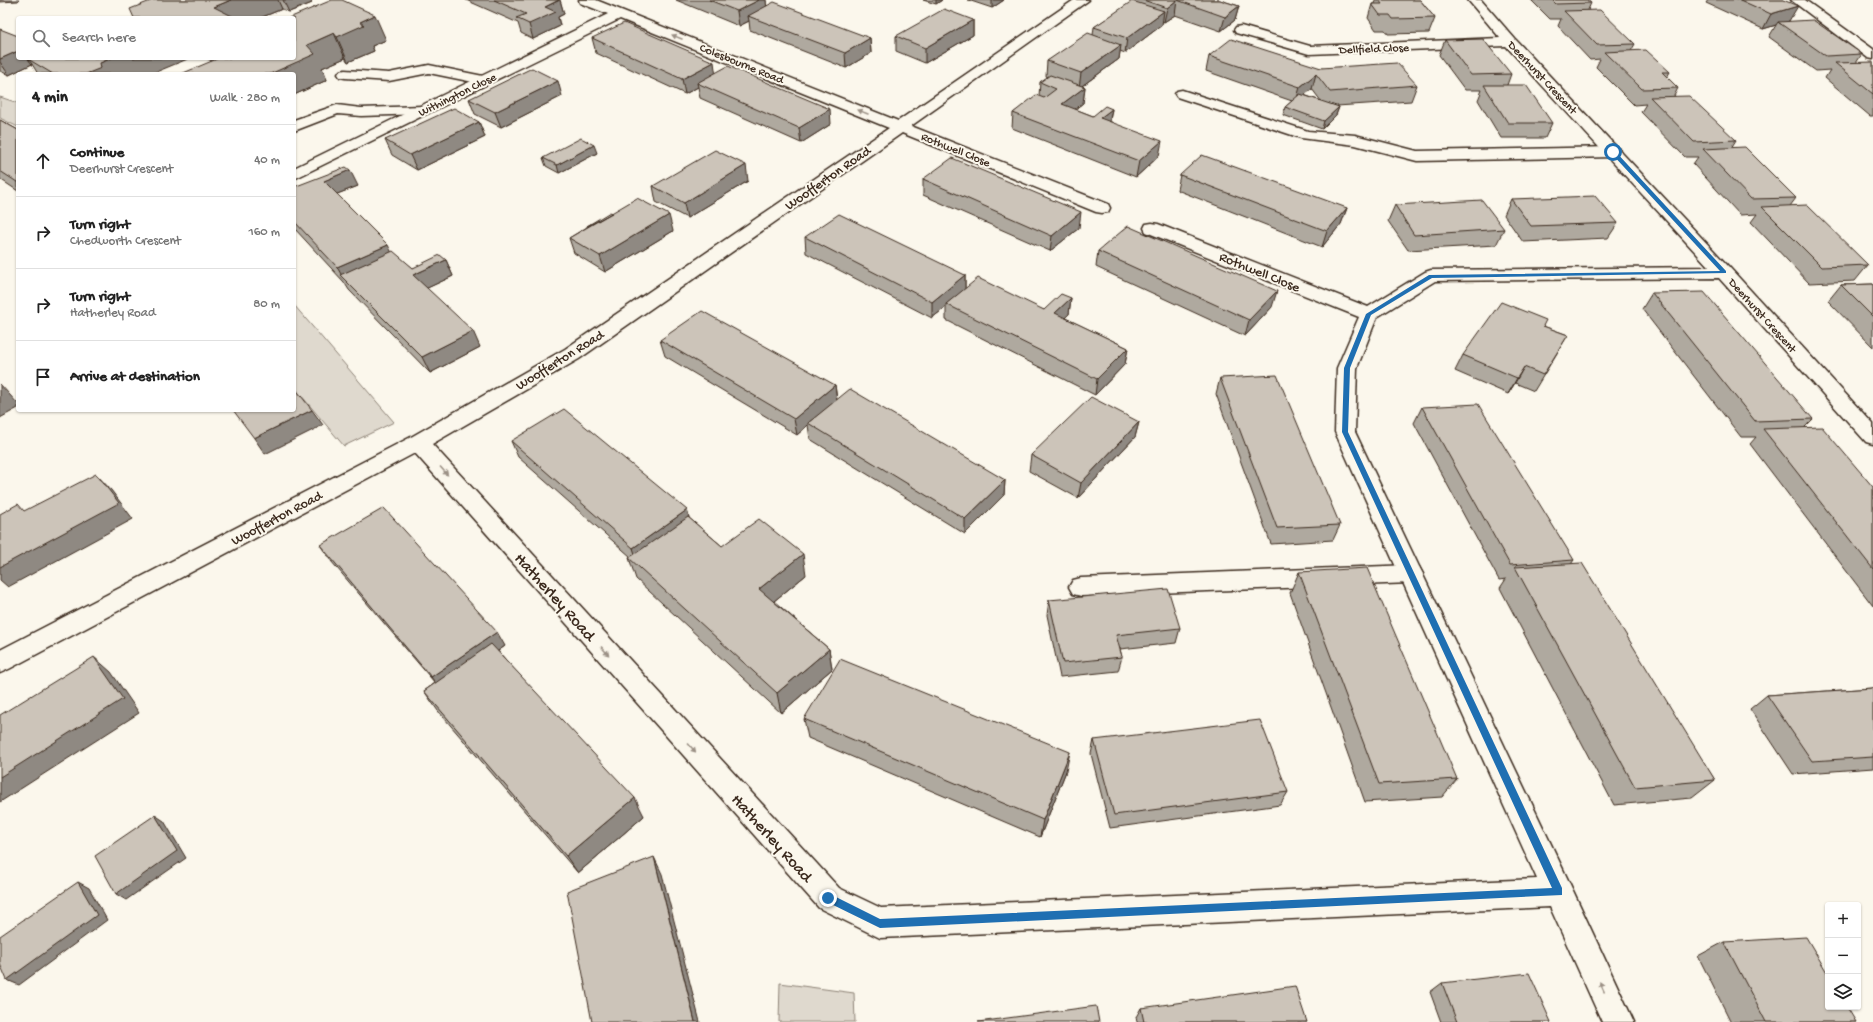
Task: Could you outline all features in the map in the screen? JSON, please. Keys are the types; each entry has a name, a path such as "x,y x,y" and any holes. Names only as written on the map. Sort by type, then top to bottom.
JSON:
{"street":[{"name":"Colesbourne Road","path":"585,0 899,126"},
{"name":"Woofferton Road","path":"0,662 418,442 572,354 899,126 1083,0"},
{"name":"Deerhurst Crescent","path":"1474,0 1510,42 1724,272 1873,437"},
{"path":"1797,0 1873,56"},
{"name":"Withington Close","path":"296,173 619,14"},
{"name":"Dellfield Close","path":"1241,30 1309,50 1510,42"},
{"path":"345,74 389,77 429,69 483,80"},
{"path":"1182,94 1306,135 1355,140 1417,156 1613,152"},
{"path":"296,125 319,114 337,109 361,112 423,110"},
{"name":"Rothwell Close","path":"899,126 1102,208"},
{"name":"Rothwell Close","path":"1152,228 1369,314"},
{"path":"1618,1022 1345,432 1347,368 1369,314 1431,276 1724,272"},
{"name":"Hatherley Road","path":"418,442 828,898 880,923 1559,892"},
{"path":"1081,587 1411,574"}],"shaded area":[{"path":"0,97 16,102 16,126 0,118"},
{"path":"296,307 394,422 344,446 296,389"},
{"path":"780,983 854,993 855,1022 779,1022"}],"building":[{"path":"153,0 231,0 214,7 232,16 133,16 130,9"},
{"path":"332,0 342,0 375,15 360,22 364,25 337,37 334,33 307,45 315,54 274,72 186,72 214,60 296,60 296,16 294,16"},
{"path":"494,0 559,0 545,7 556,12 529,24 516,18 526,14"},
{"path":"709,0 759,0 737,11"},
{"path":"1143,0 1177,0 1167,8"},
{"path":"1177,0 1220,0 1239,6 1225,17"},
{"path":"1379,0 1420,0 1435,18 1393,19 1390,15 1380,15 1372,4 1382,4"},
{"path":"1552,0 1587,0 1591,3 1556,4"},
{"path":"1740,0 1783,0 1798,6 1771,14"},
{"path":"1132,1 1164,11 1127,38 1094,27"},
{"path":"774,2 870,38 845,53 748,16"},
{"path":"944,9 973,20 925,48 896,36"},
{"path":"1600,10 1635,44 1597,45 1564,11"},
{"path":"1813,20 1862,54 1826,56 1778,22"},
{"path":"624,23 714,62 682,79 592,38"},
{"path":"0,29 16,35 16,52 0,59"},
{"path":"1088,33 1121,45 1081,73 1047,61"},
{"path":"1231,39 1321,68 1397,63 1417,85 1330,92 1316,74 1300,87 1209,56"},
{"path":"1483,39 1511,74 1471,75 1445,40"},
{"path":"1646,50 1670,72 1662,72 1678,88 1642,89 1604,52"},
{"path":"30,60 107,60 100,63 101,68 91,72 50,72"},
{"path":"1873,62 1873,94 1835,63"},
{"path":"728,66 830,109 799,128 697,83"},
{"path":"532,68 558,81 495,112 469,99"},
{"path":"1050,75 1085,87 1062,104 1093,116 1105,106 1112,109 1100,118 1162,141 1139,161 1013,113 1036,95 1044,98 1056,89 1040,82"},
{"path":"1484,85 1526,85 1552,123 1508,123"},
{"path":"1300,94 1339,107 1324,121 1285,107"},
{"path":"1689,96 1736,140 1694,142 1650,97"},
{"path":"454,108 479,122 410,155 385,140"},
{"path":"0,120 16,129 16,181 0,171"},
{"path":"581,138 594,145 557,165 543,158"},
{"path":"1745,147 1796,198 1751,199 1703,149"},
{"path":"715,150 746,165 684,203 653,186"},
{"path":"1202,155 1347,208 1327,231 1180,175"},
{"path":"952,158 1081,212 1052,236 923,179"},
{"path":"346,167 350,170 324,181 388,245 337,267 296,223 296,186"},
{"path":"1595,196 1618,223 1531,226 1511,199"},
{"path":"637,198 669,215 600,256 569,238"},
{"path":"1482,200 1504,229 1414,235 1395,205"},
{"path":"1807,205 1868,265 1822,267 1762,207"},
{"path":"610,212 612,213 587,226"},
{"path":"839,214 965,275 932,302 805,237"},
{"path":"1128,226 1277,291 1249,320 1098,251"},
{"path":"393,251 413,268 440,255 446,260 413,275 473,331 422,357 340,275"},
{"path":"978,278 1044,310 1061,294 1071,298 1055,313 1128,348 1097,379 946,304"},
{"path":"1873,284 1873,317 1841,285"},
{"path":"1704,292 1813,419 1755,421 1652,293"},
{"path":"1501,302 1546,320 1543,326 1568,335 1543,375 1524,367 1517,378 1463,355"},
{"path":"702,311 835,385 794,419 660,340"},
{"path":"1277,375 1340,525 1277,528 1220,378"},
{"path":"850,389 1005,480 965,519 808,423"},
{"path":"296,390 312,410 254,438 234,412 296,412"},
{"path":"1091,397 1139,422 1081,483 1031,455"},
{"path":"1478,404 1574,560 1510,565 1422,407"},
{"path":"564,409 687,510 633,548 511,441"},
{"path":"1822,427 1873,487 1873,569 1763,429"},
{"path":"96,474 119,503 0,567 0,514 18,504 24,511"},
{"path":"384,508 497,632 431,677 320,545"},
{"path":"688,517 722,546 759,519 803,554 759,589 829,649 777,693 629,558"},
{"path":"1582,563 1715,780 1635,787 1515,567"},
{"path":"1367,568 1457,779 1379,784 1299,572"},
{"path":"1168,589 1180,628 1116,635 1122,657 1063,663 1049,600"},
{"path":"491,644 635,798 566,856 424,691"},
{"path":"94,657 123,699 0,777 0,715"},
{"path":"840,659 1070,752 1043,820 804,719"},
{"path":"1873,688 1873,757 1812,761 1767,695"},
{"path":"1260,720 1288,792 1114,815 1094,740"},
{"path":"155,815 177,851 116,894 95,856"},
{"path":"654,857 695,1022 592,1022 567,891"},
{"path":"78,882 97,915 7,980 0,964 0,936"},
{"path":"1806,937 1825,969 1825,1010 1849,1010 1856,1022 1766,1022 1724,942"},
{"path":"1529,973 1551,1022 1457,1022 1442,983"},
{"path":"1295,986 1307,1022 1144,1022 1141,1008"},
{"path":"1096,1006 1099,1022 978,1022"}],"route":[{"path":"828,898 880,923 1559,892 1345,432 1347,368 1369,314 1431,276 1724,272 1613,152"}]}
